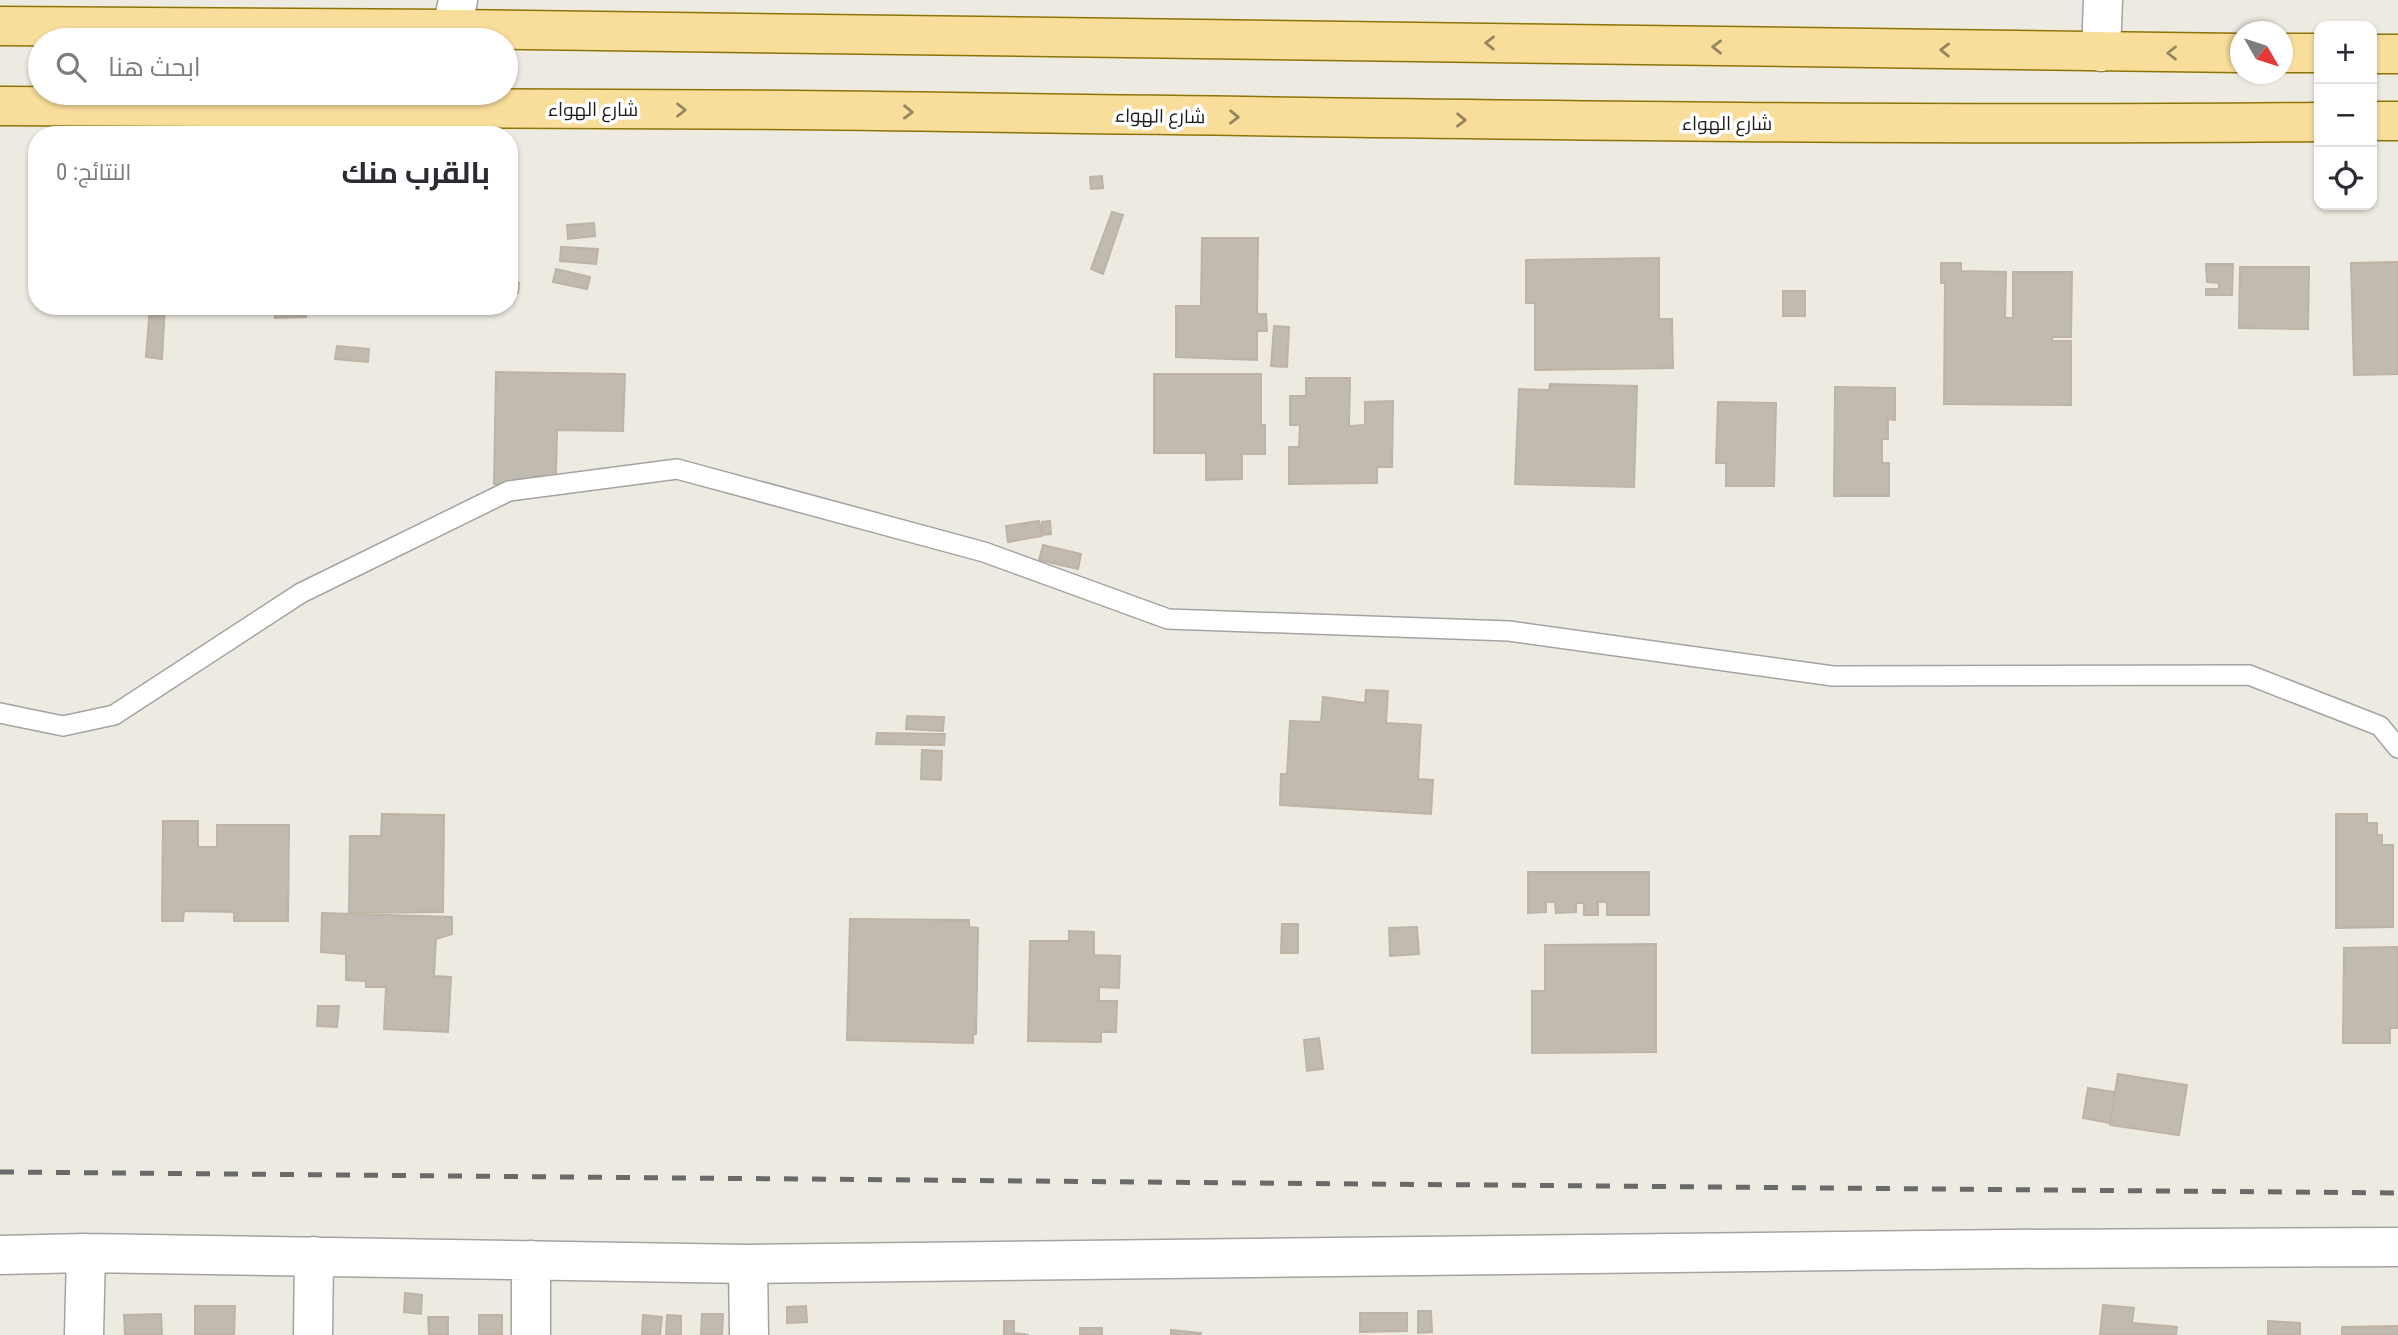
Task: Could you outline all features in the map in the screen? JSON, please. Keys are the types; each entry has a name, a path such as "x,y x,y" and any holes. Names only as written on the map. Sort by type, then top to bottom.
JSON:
{"main road":[{"path":"0,26 455,14 2230,53"},
{"path":"2293,53 2314,53"},
{"path":"2377,54 2398,54"},
{"name":"شارع الهواء","path":"0,106 790,110 1594,122 2314,122"},
{"path":"2377,121 2398,121"}],"street":[{"path":"2101,52 2104,0"},
{"path":"0,1255 86,1252 748,1264 2398,1247"},
{"path":"84,1335 86,1252"},
{"path":"313,1335 314,1256"},
{"path":"531,1260 531,1335"},
{"path":"748,1264 749,1335"}],"lane":[{"path":"0,712 63,726 114,715 301,593 509,491 677,469 830,508 984,552 1168,619 1508,631 1833,677 2249,675 2380,726 2398,748"}],"building":[{"path":"1102,176 1103,188 1091,189 1090,177"},
{"path":"1112,212 1123,215 1103,274 1091,269"},
{"path":"594,223 595,236 568,239 567,225"},
{"path":"1202,238 1258,238 1257,314 1266,314 1267,331 1257,331 1257,360 1176,357 1176,306 1201,306"},
{"path":"561,247 598,249 596,264 560,261"},
{"path":"1659,258 1659,319 1672,319 1673,368 1535,370 1535,303 1526,303 1526,260"},
{"path":"2398,262 2398,374 2354,375 2351,263"},
{"path":"1941,263 1961,263 1961,271 2006,272 2005,318 2013,318 2013,272 2072,272 2071,337 2052,337 2052,341 2071,341 2071,405 1944,404 1945,283 1941,283"},
{"path":"2206,264 2233,264 2232,295 2206,295 2206,289 2219,289 2219,283 2207,282"},
{"path":"2240,267 2309,267 2308,329 2239,328"},
{"path":"556,269 590,277 587,289 553,282"},
{"path":"1783,291 1805,291 1805,316 1783,316"},
{"path":"149,315 164,315 162,359 146,357"},
{"path":"275,315 306,317 275,318"},
{"path":"1274,326 1289,327 1287,367 1271,366"},
{"path":"337,346 369,349 368,362 335,359"},
{"path":"496,372 625,374 623,431 557,430 556,476 533,476 532,485 494,484"},
{"path":"1154,374 1261,374 1261,425 1265,425 1265,454 1242,454 1242,479 1206,480 1206,453 1154,453"},
{"path":"1306,378 1350,378 1349,426 1365,425 1365,402 1393,401 1392,467 1377,467 1377,483 1289,484 1289,447 1299,447 1300,425 1290,425 1290,396 1306,396"},
{"path":"1550,384 1637,386 1634,487 1515,484 1519,389 1549,390"},
{"path":"1835,387 1895,388 1895,420 1888,419 1888,439 1882,439 1882,463 1889,463 1889,496 1834,496"},
{"path":"1718,402 1776,403 1774,486 1726,486 1726,463 1716,463"},
{"path":"1039,521 1042,536 1008,542 1006,526"},
{"path":"1050,521 1051,534 1042,535 1042,522"},
{"path":"1043,545 1081,554 1078,569 1039,560"},
{"path":"1366,690 1388,691 1386,723 1421,725 1418,779 1433,780 1431,814 1280,805 1281,774 1287,774 1290,721 1321,722 1323,697 1365,703"},
{"path":"907,716 944,717 943,731 906,729"},
{"path":"877,733 945,734 944,745 876,744"},
{"path":"922,750 942,751 941,780 921,779"},
{"path":"382,814 444,815 443,912 349,913 350,836 381,836"},
{"path":"2336,814 2367,814 2367,823 2377,823 2377,835 2382,835 2382,845 2393,845 2393,927 2336,928"},
{"path":"163,821 198,821 198,847 217,847 217,825 289,825 288,921 234,921 234,912 184,911 183,921 162,921"},
{"path":"1528,872 1649,872 1649,915 1607,915 1607,902 1598,902 1598,915 1584,915 1584,903 1576,903 1576,912 1556,913 1555,902 1546,902 1546,912 1528,913"},
{"path":"322,913 452,917 452,934 436,939 434,976 451,977 448,1032 384,1029 386,987 366,987 366,981 346,980 346,954 321,952"},
{"path":"850,919 969,920 969,927 978,928 976,1034 973,1034 973,1043 847,1040"},
{"path":"1282,924 1298,924 1298,953 1281,953"},
{"path":"1417,927 1419,954 1390,956 1389,928"},
{"path":"1069,931 1094,932 1094,955 1120,956 1119,988 1099,987 1099,1001 1117,1001 1116,1032 1101,1032 1101,1042 1028,1041 1030,941 1069,941"},
{"path":"1656,944 1656,1052 1532,1053 1532,991 1545,991 1545,945"},
{"path":"2398,947 2398,1028 2390,1028 2390,1043 2343,1043 2344,948"},
{"path":"318,1006 339,1006 337,1027 317,1026"},
{"path":"1319,1038 1323,1069 1307,1071 1304,1040"},
{"path":"2118,1074 2187,1085 2179,1135 2110,1125"},
{"path":"2088,1088 2115,1092 2110,1123 2083,1118"},
{"path":"405,1293 422,1295 421,1314 404,1312"},
{"path":"2103,1305 2134,1308 2132,1323 2177,1327 2176,1335 2100,1335"},
{"path":"195,1306 235,1306 234,1335 195,1335"},
{"path":"806,1306 807,1322 787,1323 787,1307"},
{"path":"1418,1311 1431,1311 1432,1332 1418,1333"},
{"path":"1360,1313 1407,1313 1407,1331 1360,1332"},
{"path":"161,1314 162,1335 125,1335 124,1315"},
{"path":"702,1314 723,1314 722,1335 701,1335"},
{"path":"479,1315 502,1315 502,1335 479,1335"},
{"path":"643,1315 662,1317 660,1335 642,1334"},
{"path":"667,1315 681,1316 681,1335 666,1335"},
{"path":"428,1317 448,1317 448,1335 429,1335"},
{"path":"1004,1321 1014,1321 1014,1333 1029,1335 1004,1335"},
{"path":"2268,1321 2300,1323 2300,1335 2268,1335"},
{"path":"2398,1326 2398,1335 2342,1335 2342,1327"},
{"path":"1080,1328 1102,1328 1102,1335 1080,1335"},
{"path":"1171,1330 1201,1333 1171,1335"}],"railway":[{"path":"0,1172 2398,1193"}]}
